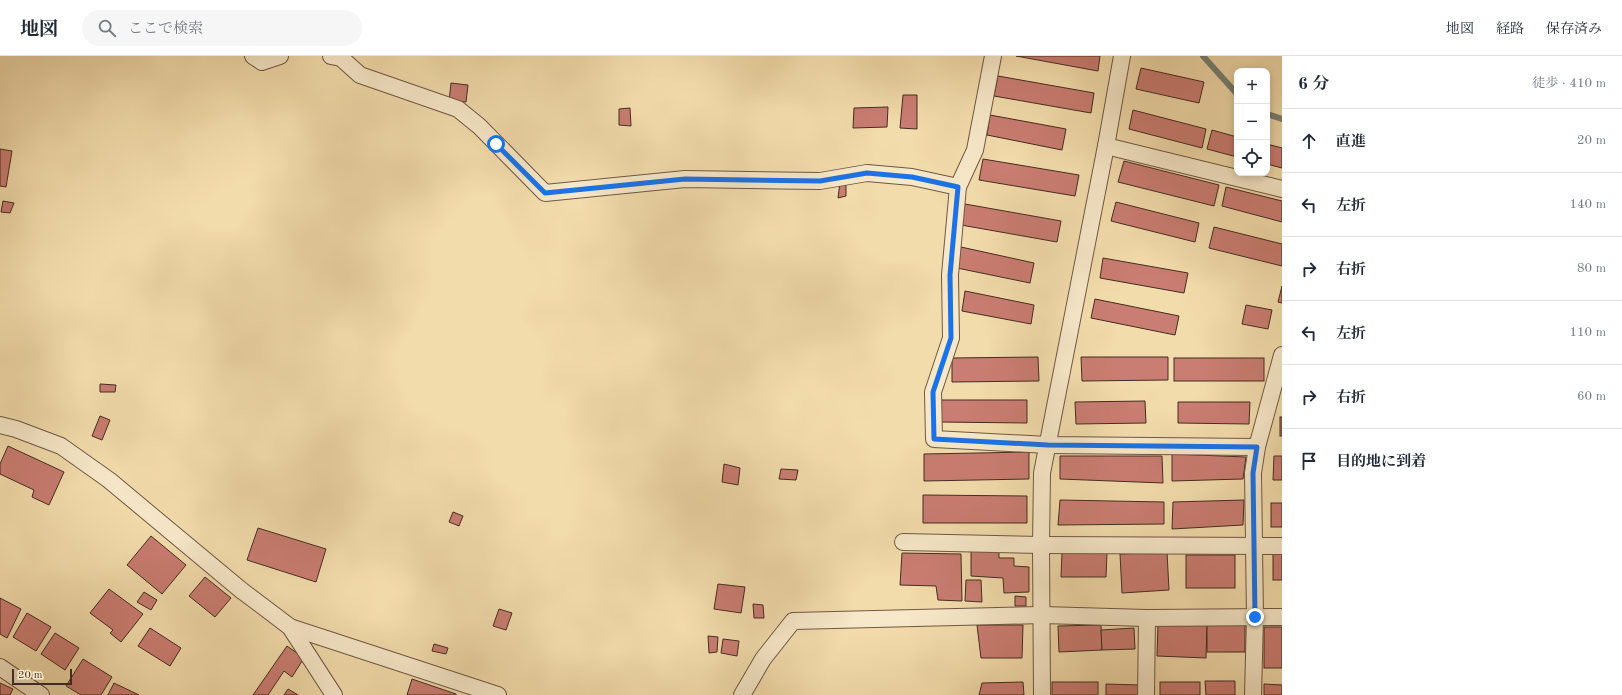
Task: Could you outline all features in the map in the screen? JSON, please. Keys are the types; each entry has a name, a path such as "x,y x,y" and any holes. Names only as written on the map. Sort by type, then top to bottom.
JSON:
{"street":[{"path":"252,56 262,62 280,56"},
{"path":"331,56 341,58 360,75 458,109 483,131 545,193 685,179 820,181 867,173 912,177 958,187"},
{"path":"993,56 975,150 958,187 950,275 951,338 933,392 934,439 1048,445 1257,447"},
{"path":"1042,695 1042,473 1106,146 1122,56"},
{"path":"1106,146 1282,190"},
{"path":"1253,695 1255,546 1253,473 1257,447 1282,355"},
{"path":"0,425 16,429 61,446 109,480 242,590 290,627 334,695"},
{"path":"903,542 1041,546 1282,546"},
{"path":"742,695 763,659 793,621 1042,615 1147,618 1282,617"},
{"path":"1146,695 1147,618"},
{"path":"290,627 498,695"},
{"path":"0,667 41,695"}],"building":[{"path":"1016,56 1100,56 1098,71"},
{"path":"1141,68 1204,82 1199,103 1136,89"},
{"path":"998,76 1094,93 1091,113 994,96"},
{"path":"451,83 468,85 466,102 449,101"},
{"path":"903,95 917,95 917,129 900,128"},
{"path":"888,107 887,127 853,128 854,108"},
{"path":"630,108 631,126 619,125 619,109"},
{"path":"1133,110 1206,129 1202,148 1129,129"},
{"path":"990,115 1066,129 1062,150 987,135"},
{"path":"1212,130 1234,136 1234,156 1207,149"},
{"path":"1270,145 1282,148 1282,168 1270,165"},
{"path":"0,149 12,151 6,187 0,186"},
{"path":"983,159 1079,175 1075,196 979,180"},
{"path":"1124,161 1219,185 1214,206 1118,182"},
{"path":"840,182 846,183 846,196 838,198"},
{"path":"1226,187 1282,201 1282,222 1222,206"},
{"path":"3,201 14,203 10,213 1,212"},
{"path":"1116,202 1199,223 1195,242 1111,221"},
{"path":"965,204 1061,221 1057,242 961,225"},
{"path":"1214,227 1282,244 1282,266 1209,248"},
{"path":"961,247 1034,263 1030,283 957,268"},
{"path":"1103,258 1188,273 1184,293 1100,278"},
{"path":"1282,286 1282,303 1278,302"},
{"path":"965,291 1034,305 1031,324 962,311"},
{"path":"1095,299 1179,316 1175,335 1091,318"},
{"path":"1246,305 1272,310 1268,329 1242,324"},
{"path":"1038,357 1039,381 952,382 952,358"},
{"path":"1081,357 1168,357 1168,380 1082,381"},
{"path":"1174,358 1264,358 1264,381 1174,381"},
{"path":"100,384 116,385 115,392 100,392"},
{"path":"940,400 1027,400 1027,423 940,422"},
{"path":"1145,401 1146,423 1076,424 1075,402"},
{"path":"1178,402 1250,402 1249,424 1178,423"},
{"path":"100,416 110,420 102,440 92,436"},
{"path":"1280,417 1282,417 1282,436 1280,436"},
{"path":"8,446 64,472 49,505 32,497 34,490 0,474 0,464"},
{"path":"1029,452 1029,479 924,481 924,454"},
{"path":"1172,454 1246,457 1243,479 1172,481"},
{"path":"1060,456 1162,456 1163,483 1060,479"},
{"path":"1274,456 1282,456 1282,480 1273,480"},
{"path":"724,464 740,468 738,485 722,482"},
{"path":"781,469 798,470 796,480 779,479"},
{"path":"923,495 1027,496 1027,523 923,523"},
{"path":"1060,500 1164,502 1164,524 1058,525"},
{"path":"1244,500 1243,525 1172,529 1173,502"},
{"path":"1271,503 1282,503 1282,527 1271,527"},
{"path":"453,512 463,516 459,526 449,522"},
{"path":"258,528 326,549 316,582 247,560"},
{"path":"151,536 186,565 162,594 127,565"},
{"path":"999,549 999,558 1014,558 1014,566 1029,567 1029,592 1004,593 1003,578 971,576 971,551"},
{"path":"1062,552 1107,553 1106,577 1061,577"},
{"path":"1167,552 1169,590 1122,593 1120,554"},
{"path":"1273,552 1282,552 1282,580 1273,580"},
{"path":"902,553 961,554 962,601 938,600 936,586 900,585"},
{"path":"1186,555 1235,555 1235,588 1186,588"},
{"path":"205,577 231,598 215,617 189,596"},
{"path":"966,580 981,580 982,602 965,601"},
{"path":"718,584 745,587 741,613 714,609"},
{"path":"109,589 143,614 121,642 110,633 113,630 90,613"},
{"path":"144,592 157,600 151,610 137,602"},
{"path":"1015,596 1026,597 1026,606 1015,606"},
{"path":"0,598 21,609 7,638 0,634"},
{"path":"753,604 763,605 764,618 754,618"},
{"path":"499,609 512,613 506,630 493,626"},
{"path":"27,613 51,627 36,651 13,637"},
{"path":"1158,624 1207,625 1206,658 1157,656"},
{"path":"977,625 1023,625 1022,658 981,658"},
{"path":"1101,625 1102,650 1059,652 1058,626"},
{"path":"1207,625 1245,625 1245,652 1207,652"},
{"path":"1264,627 1282,627 1282,668 1264,668"},
{"path":"150,628 181,648 170,666 138,646"},
{"path":"1134,628 1135,649 1102,650 1101,630"},
{"path":"55,633 79,648 65,670 41,654"},
{"path":"708,636 718,637 717,652 709,653"},
{"path":"723,639 739,641 737,656 721,653"},
{"path":"434,644 448,648 446,654 432,651"},
{"path":"287,646 304,658 292,677 284,671 268,695 253,695"},
{"path":"83,659 112,677 101,695 81,695 66,686"},
{"path":"412,679 456,694 456,695 407,695"},
{"path":"1205,681 1235,681 1235,695 1206,695"},
{"path":"1023,682 1024,695 979,695 982,683"},
{"path":"1052,682 1098,682 1098,695 1052,695"},
{"path":"1160,682 1200,682 1200,695 1160,695"},
{"path":"0,683 13,689 10,695 0,695"},
{"path":"114,683 139,695 108,695"},
{"path":"1106,684 1139,685 1139,695 1106,695"},
{"path":"1264,684 1282,685 1282,695 1264,695"},
{"path":"288,689 298,695 284,695"}],"waterway":[{"path":"1203,56 1234,91"},
{"path":"1270,115 1282,119"}],"route":[{"path":"496,144 524,170 545,193 685,179 820,181 867,173 912,177 958,187 950,275 951,338 933,392 934,439 1048,445 1257,447 1253,473 1255,617"}]}
